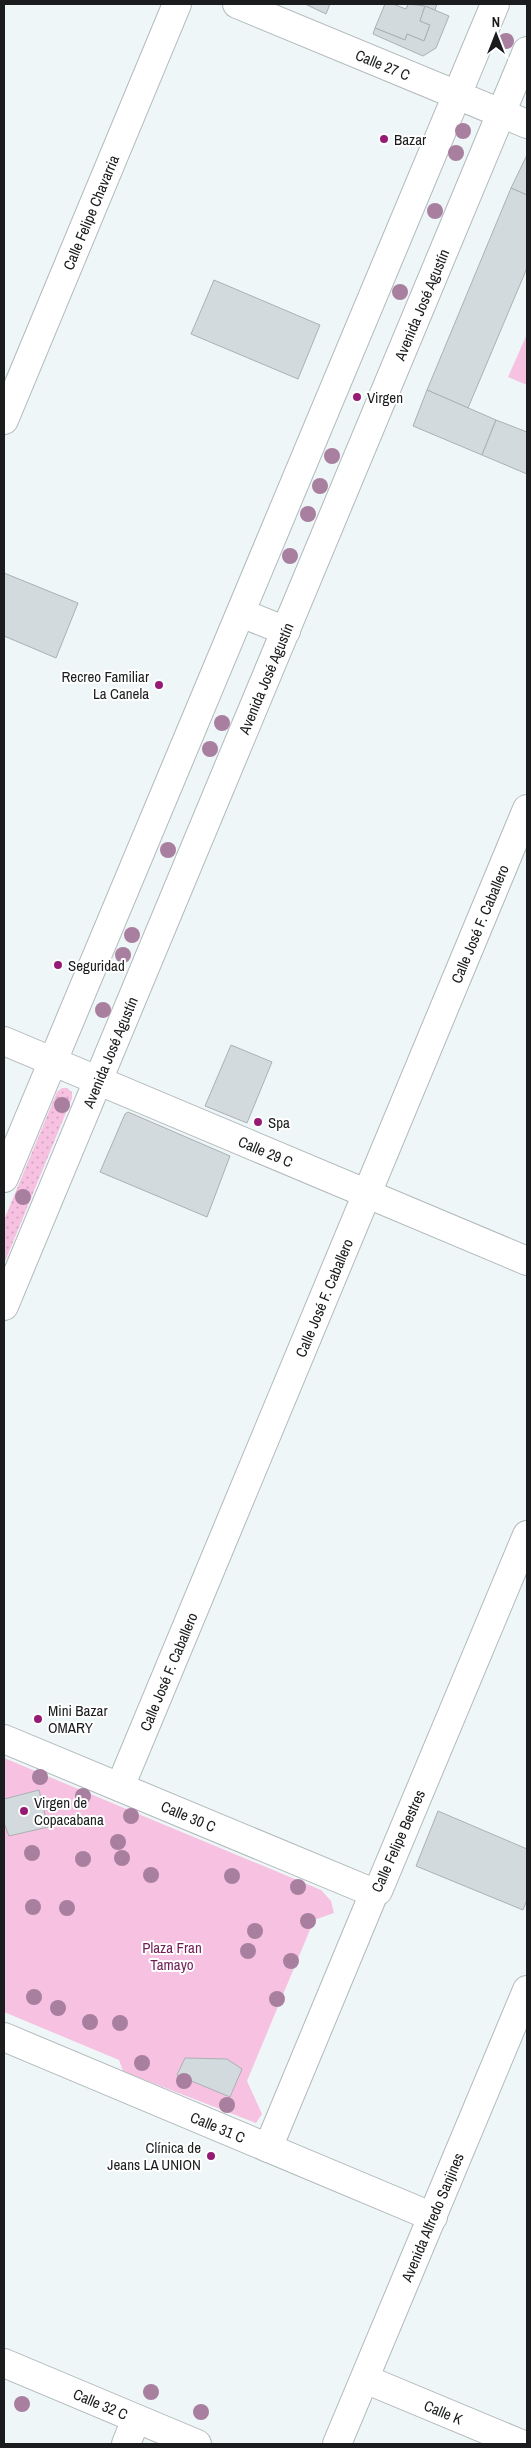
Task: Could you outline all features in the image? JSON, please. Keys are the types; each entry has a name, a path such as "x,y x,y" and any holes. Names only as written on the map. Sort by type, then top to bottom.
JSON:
{"street":[{"name":"Calle Felipe Chavarria","path":"4,420 177,4"},
{"name":"Calle 27 C","path":"237,4 527,124"},
{"path":"4,1178 495,4"},
{"name":"Avenida José Agustín","path":"4,1306 527,52"},
{"path":"241,613 286,631"},
{"name":"Calle José F. Caballero","path":"120,1787 527,809"},
{"name":"Calle 29 C","path":"4,1041 527,1261"},
{"name":"Calle Felipe Bestres","path":"268,2148 374,1893 378,1892 527,1535"},
{"name":"Calle 30 C","path":"4,1739 374,1893"},
{"name":"Avenida Alfredo Sanjines","path":"337,2444 527,1990"},
{"name":"Calle 31 C","path":"4,2037 433,2217"},
{"name":"Calle 32 C","path":"4,2363 197,2444"},
{"name":"Calle K","path":"365,2379 521,2444"},
{"path":"126,2444 136,2419"}],"green space":[{"path":"527,334 527,385 508,377"},
{"path":"62,1088 67,1088 72,1092 72,1098 4,1264 4,1220 57,1092"},
{"name":"Plaza Fran Tamayo","path":"4,1758 321,1890 331,1901 334,1913 314,1920 247,2081 262,2114 256,2123 127,2073 123,2071 119,2060 4,2012"}],"building":[{"path":"305,4 330,4 326,14"},
{"path":"385,4 393,4 406,9 408,4 425,6 420,21 430,25 424,41 407,34 405,40 375,28"},
{"path":"418,4 437,4 435,10"},
{"path":"425,6 449,16 436,48 423,56 373,34 375,28 405,40 407,34 424,41 430,25 420,21"},
{"path":"527,155 527,195 511,188"},
{"path":"511,188 527,195 527,268 468,408 427,390"},
{"path":"214,280 320,325 298,379 191,334"},
{"path":"427,390 496,420 482,455 413,426"},
{"path":"496,420 527,432 527,474 482,455"},
{"path":"4,573 78,603 56,658 4,636"},
{"path":"231,1045 272,1062 247,1123 205,1106"},
{"path":"128,1112 230,1156 207,1217 100,1172 125,1114"},
{"name":"Virgen de Copacabana","path":"39,1790 48,1827 9,1836 4,1823 4,1799"},
{"path":"438,1811 527,1849 527,1900 523,1910 416,1866"},
{"path":"185,2058 227,2059 242,2069 230,2097 177,2075"}],"place":[{"name":"Bazar","path":"384,139"},
{"name":"Virgen","path":"357,397"},
{"name":"Recreo Familiar La Canela","path":"159,685"},
{"name":"Seguridad","path":"58,965"},
{"name":"Spa","path":"258,1122"},
{"name":"Mini Bazar OMARY","path":"38,1719"},
{"name":"Virgen de Copacabana","path":"24,1811"},
{"name":"Clínica de Jeans LA UNION","path":"211,2156"}]}
